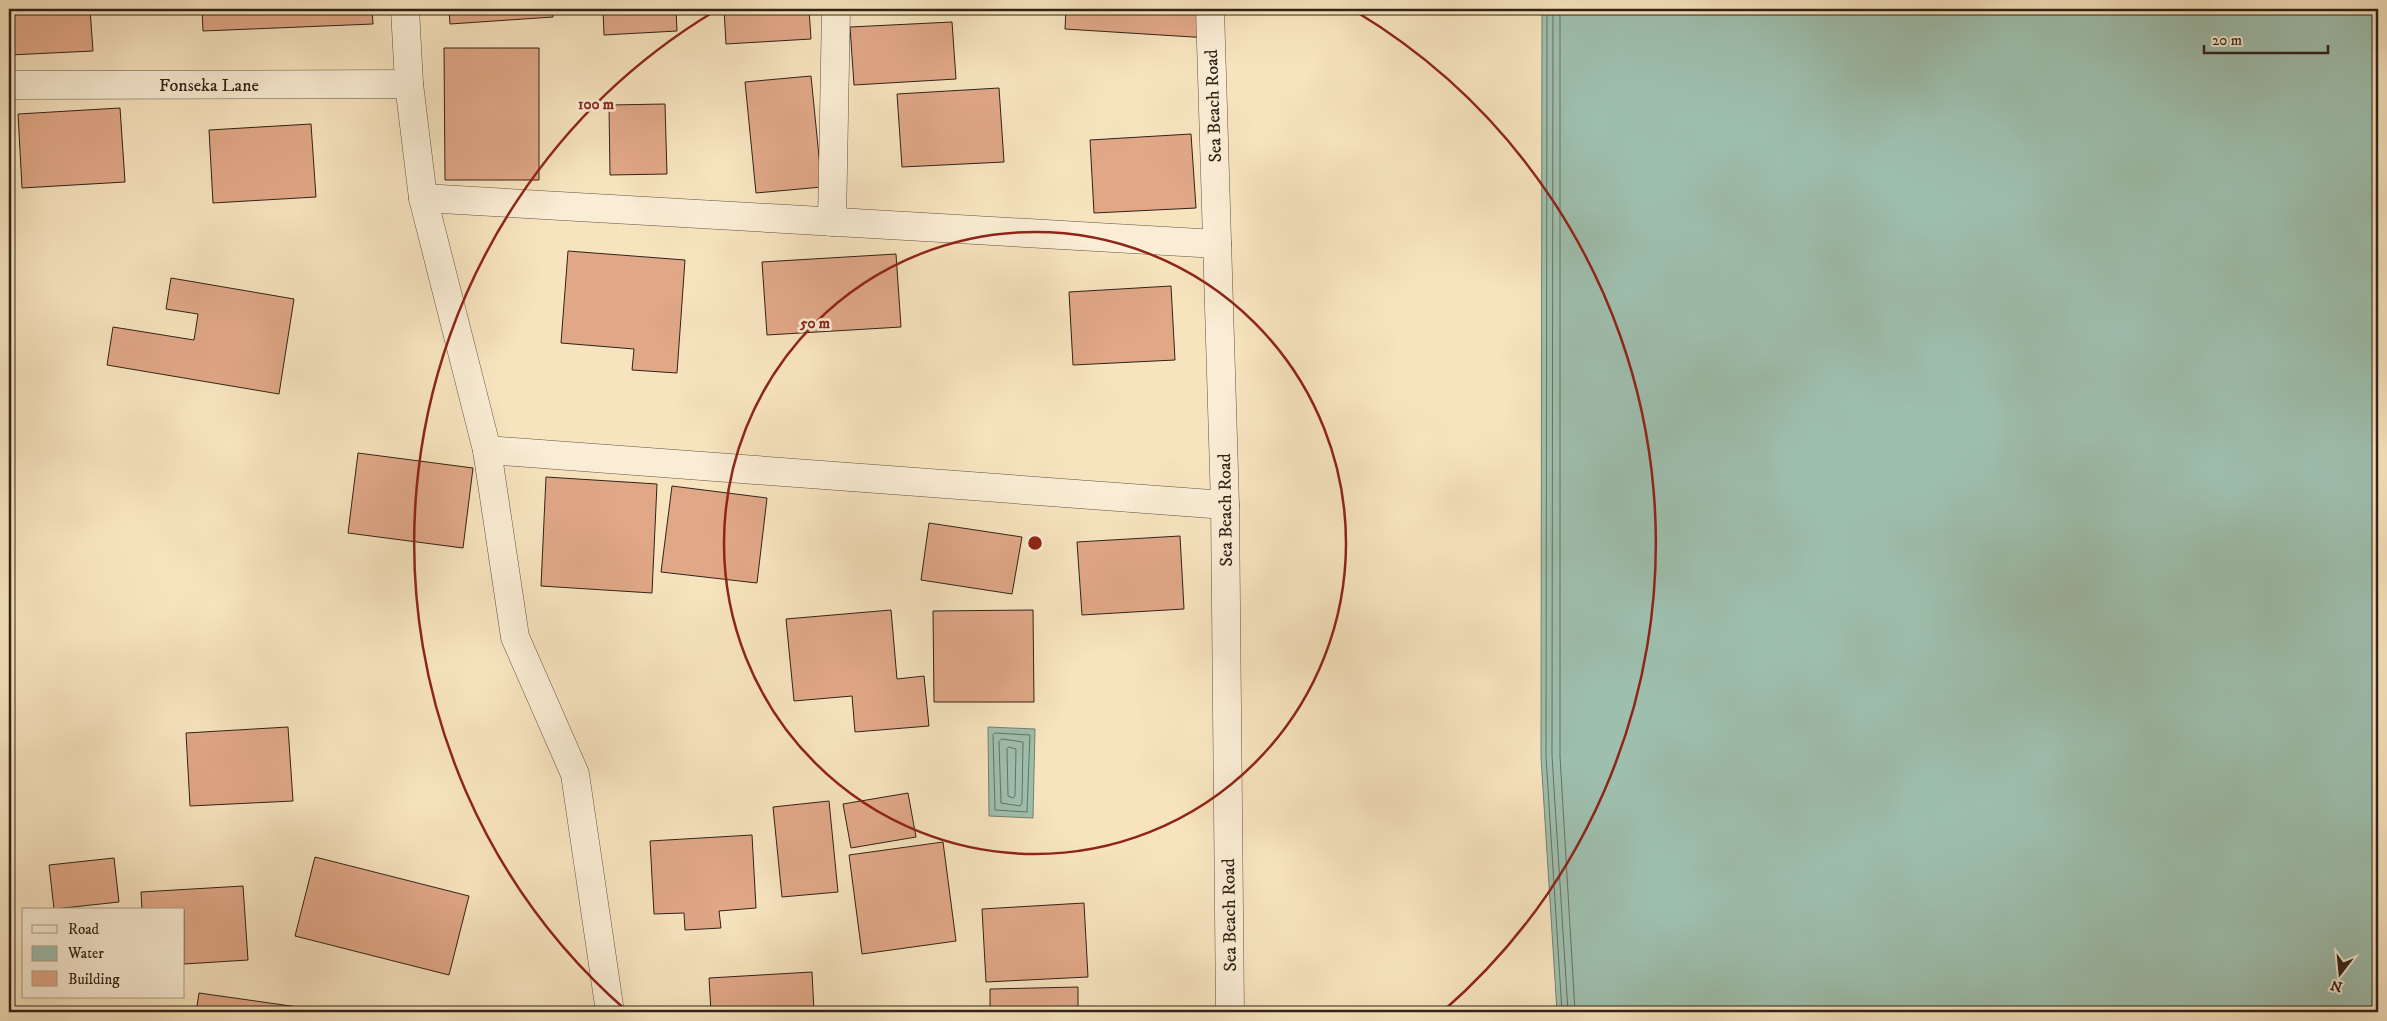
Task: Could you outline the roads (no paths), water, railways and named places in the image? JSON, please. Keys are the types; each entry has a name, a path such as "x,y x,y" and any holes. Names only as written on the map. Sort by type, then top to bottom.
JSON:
{"street":[{"path":"405,9 409,84 423,198 488,450 515,637 575,774 610,1012"},
{"path":"832,222 836,9"},
{"name":"Sea Beach Road","path":"1210,9 1225,505 1230,1012"},
{"name":"Fonseka Lane","path":"9,85 409,84"},
{"path":"423,198 1217,244"},
{"path":"488,450 1225,505"}],"water":[{"path":"1542,9 2378,9 2378,1012 1557,1012 1541,757"},
{"path":"988,727 1035,729 1033,818 989,816"}]}
